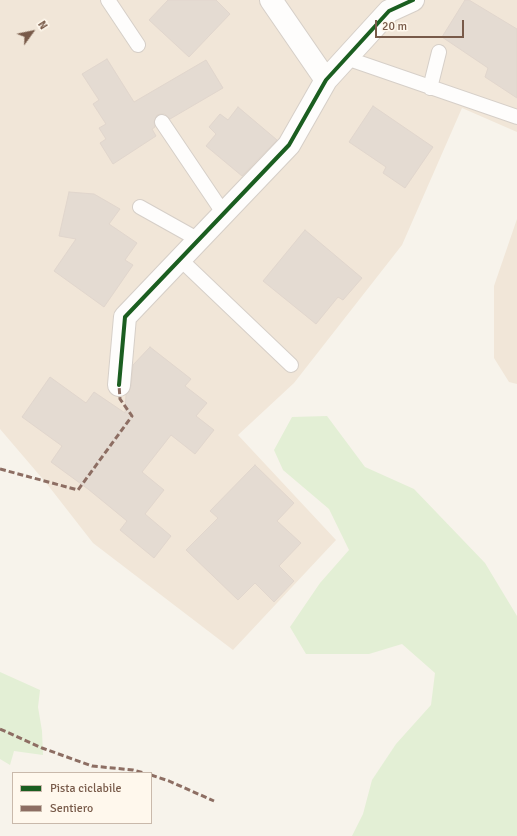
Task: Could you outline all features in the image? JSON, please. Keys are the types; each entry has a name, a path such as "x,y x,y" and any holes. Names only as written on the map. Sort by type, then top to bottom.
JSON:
{"street":[{"path":"271,0 326,80"},
{"path":"119,385 125,317 289,145 326,80 389,11 413,0"}],"lane":[{"path":"108,0 138,45"},
{"path":"430,88 439,52"},
{"path":"346,58 517,117"},
{"path":"162,122 224,214"},
{"path":"140,207 199,240"},
{"path":"181,260 290,365"}],"shaded area":[{"path":"0,0 517,0 517,132 462,108 402,245 294,383 238,435 336,540 233,650 93,543 47,484 0,429"},
{"path":"517,219 517,384 509,382 494,358 494,286"}],"green space":[{"path":"327,416 365,467 414,489 485,563 517,616 517,836 352,836 363,814 372,780 396,744 431,705 435,673 402,644 369,654 306,654 290,627 320,583 349,550 329,509 283,470 274,450 292,417"},
{"path":"0,672 40,690 38,707 42,731 43,755 14,751 10,765 0,759"}],"building":[{"path":"168,0 216,0 230,14 189,57 149,20"},
{"path":"465,0 469,0 517,29 517,98 485,77 488,68 442,37"},
{"path":"107,59 134,102 206,60 223,88 170,119 165,114 157,115 154,122 155,127 152,129 156,136 113,164 100,143 106,139 99,128 106,124 93,104 99,100 82,74"},
{"path":"373,106 433,147 405,188 383,173 386,167 349,142"},
{"path":"238,107 277,140 242,176 206,146 216,134 209,127 220,114 228,120"},
{"path":"69,192 94,194 120,209 109,224 137,243 125,260 133,265 104,307 54,271 76,239 59,236"},
{"path":"305,230 362,278 343,300 338,297 316,324 263,281"},
{"path":"150,347 191,379 185,386 207,403 196,416 214,430 195,454 171,435 142,472 164,490 145,514 171,536 154,558 120,530 127,521 88,489 51,462 62,446 22,417 50,377 86,403 94,392 125,413 126,395 131,386 133,365"},
{"path":"255,465 294,503 277,521 301,543 279,566 294,581 274,602 255,583 238,600 186,550 218,518 210,511"}],"marked path":[{"path":"0,469 78,490 132,416 120,399 119,385"},
{"path":"0,729 42,748 92,766 140,772"},
{"path":"152,775 169,781 214,801"}],"cycle path":[{"path":"119,385 125,317 289,145 326,80 389,11 413,0"}]}
